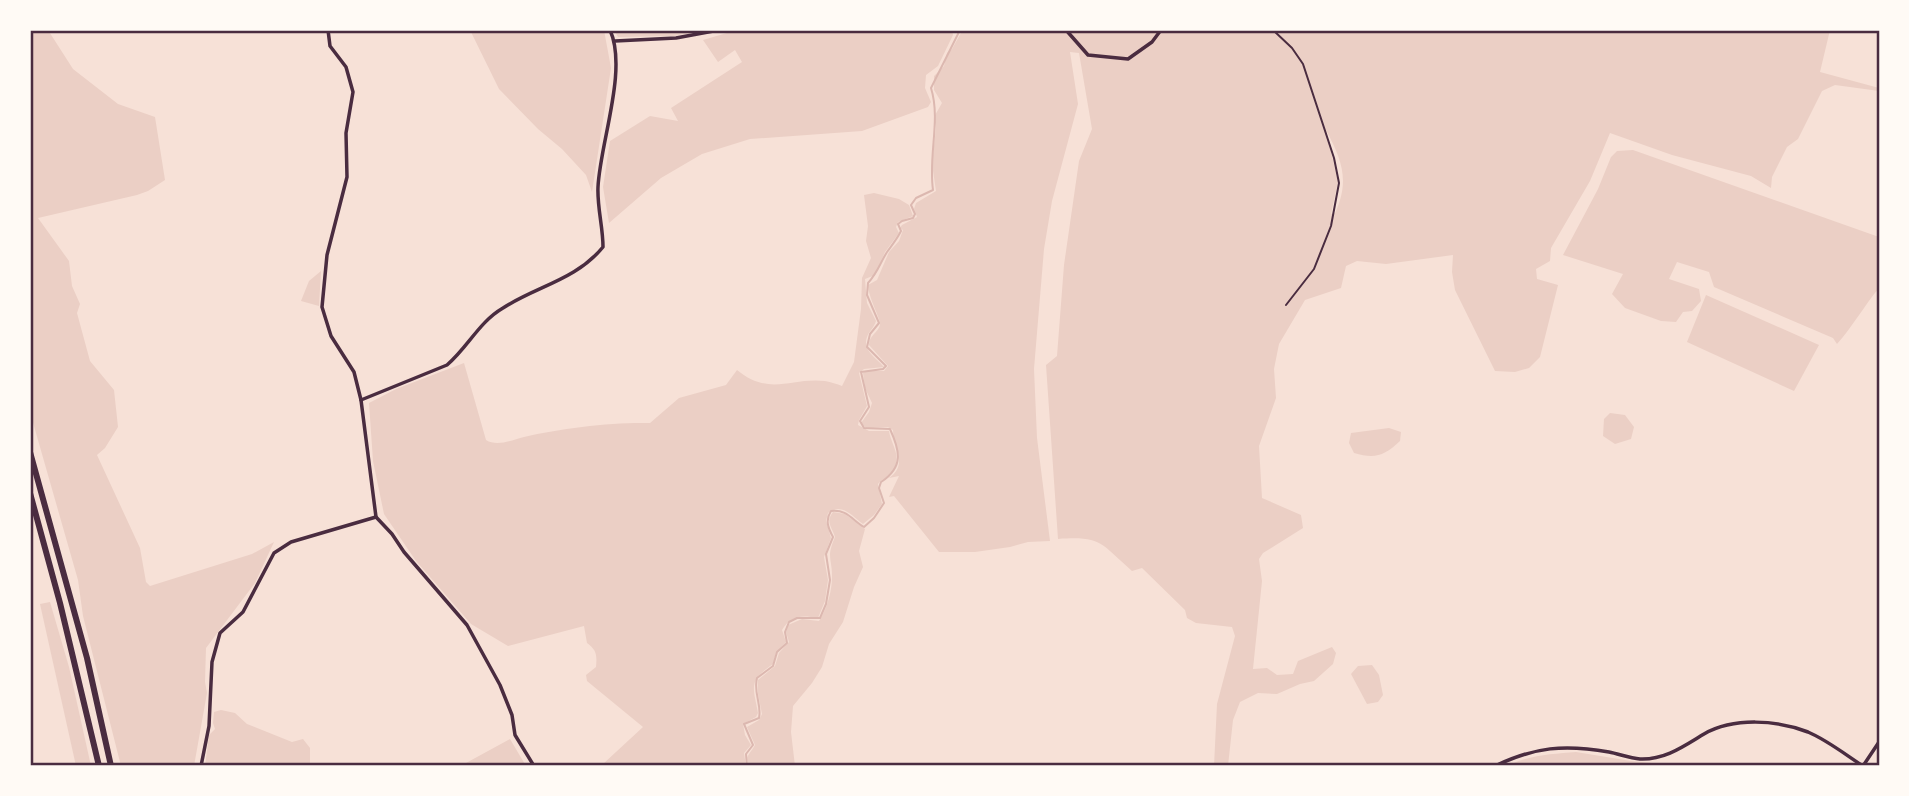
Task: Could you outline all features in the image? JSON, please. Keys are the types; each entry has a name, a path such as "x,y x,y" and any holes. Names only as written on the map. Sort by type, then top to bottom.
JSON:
{"highway":[{"path":"30,452 88,658 111,766"},
{"path":"30,493 60,603 99,766"}],"street":[{"path":"328,30 330,46 346,67 352,92 346,134 347,177 327,255 322,307 331,336 354,372 376,517 467,625 500,685 512,715 515,735 534,766"},
{"path":"360,400 447,365 458,356 481,324 503,307 548,288 592,262 603,247 598,186 615,68 615,41 610,30"},
{"path":"615,41 676,38 719,30"},
{"path":"1066,30 1088,55 1128,59 1152,42 1161,30"},
{"path":"201,766 209,726 212,662 220,633 243,612 274,553 291,542 376,517"},
{"path":"1494,766 1521,754 1545,748 1575,747 1640,759 1658,757 1678,751 1720,726 1742,723 1779,724 1810,733 1863,766 1879,742"}],"path":[{"path":"1273,30 1292,48 1303,64 1331,147 1339,183 1331,226 1314,269 1286,305"}],"shaded area":[{"path":"30,30 48,30 73,69 118,104 155,117 165,180 137,195 38,218 69,261 72,286 80,304 77,313 90,361 114,390 118,427 105,448 97,455 140,548 146,582 150,586 252,554 274,542 255,583 206,648 207,693 194,766 121,766 83,616 78,580 30,412"},
{"path":"470,30 604,30 611,68 592,192 586,175 499,89"},
{"path":"614,30 708,30 674,36 618,37"},
{"path":"737,30 952,30 953,35 938,66 926,75 925,88 931,102 928,107 862,131 750,139 702,154 661,178 609,223 603,187 610,141 650,116 678,121 671,108 742,62 735,50 718,62 703,40"},
{"path":"958,30 1830,30 1820,72 1879,88 1879,91 1835,85 1822,91 1798,139 1787,147 1772,177 1771,188 1751,176 1672,155 1610,133 1590,181 1551,248 1550,261 1536,269 1537,279 1558,285 1540,357 1529,368 1515,372 1495,371 1455,290 1453,255 1386,264 1357,261 1346,266 1341,288 1305,300 1279,344 1274,369 1276,398 1259,446 1262,498 1301,515 1303,528 1263,553 1259,559 1262,581 1253,669 1267,668 1277,675 1293,674 1298,661 1332,647 1336,653 1333,664 1314,681 1277,694 1258,693 1240,702 1233,720 1228,766 1214,766 1217,704 1235,636 1232,627 1196,623 1187,618 1185,610 1142,568 1132,571 1100,543 1084,539 1058,539 1046,365 1057,356 1064,265 1079,161 1092,129 1079,53 1070,52 1078,104 1052,201 1044,249 1034,369 1037,438 1050,541 1028,542 975,552 939,552 894,496 889,497 899,476 889,478 895,473 899,461 893,430 888,427 866,428 861,423 872,403 865,388 863,373 884,371 888,366 869,345 880,325 868,285 877,280 889,252 899,241 902,225 917,217 914,209 916,203 936,191 932,164 936,128 934,117 942,103 934,90 934,76 944,66 947,53 962,31","holes":["1326,130 1340,161 1343,181 1340,201 1335,213 1331,214 1338,182"]},
{"path":"1633,150 1879,237 1879,288 1837,344 1833,338 1714,287 1709,272 1677,262 1669,279 1699,289 1701,301 1692,311 1683,312 1676,322 1661,321 1625,308 1612,294 1623,274 1563,255 1598,189 1611,157 1617,151"},
{"path":"874,193 899,199 909,205 913,216 898,222 896,227 899,233 885,252 875,275 865,279 867,303 876,321 866,342 871,354 884,367 864,369 859,373 867,406 858,425 869,431 889,431 897,457 891,473 878,484 882,504 863,524 842,510 828,513 826,521 831,538 824,557 828,580 825,601 818,618 797,617 785,625 782,630 786,642 776,653 773,664 756,680 754,690 758,713 743,724 751,745 744,753 746,766 587,766 603,764 643,727 587,681 586,675 596,667 596,660 595,651 587,643 584,626 508,646 471,624 416,561 384,514 373,461 369,403 396,389 464,363 486,440 500,443 570,428 650,423 679,398 726,385 737,370 760,383 781,384 813,380 842,386 854,362 862,278 871,258 866,241 868,226 864,195"},
{"path":"321,271 319,306 301,301 309,281"},
{"path":"1706,295 1819,345 1794,391 1687,342"},
{"path":"1610,413 1625,415 1634,427 1631,439 1615,444 1603,436 1604,419"},
{"path":"1389,428 1401,432 1400,441 1389,450 1374,456 1354,453 1349,443 1351,433"},
{"path":"833,512 845,514 865,529 859,551 863,567 843,622 829,644 822,667 793,706 791,732 795,766 750,766 747,758 755,745 747,727 759,720 762,714 758,680 775,666 779,653 789,642 786,632 788,625 802,619 819,621 827,605 832,582 830,554 835,537 829,522"},
{"path":"50,602 69,667 91,766 76,766 40,604"},
{"path":"1372,665 1379,675 1383,695 1378,702 1367,704 1351,674 1358,666"},
{"path":"221,710 235,713 247,724 292,742 303,739 310,748 310,766 205,766 209,735 215,729 214,712"},
{"path":"510,739 526,766 459,766 466,763"},
{"path":"1576,752 1683,766 1507,766 1532,757"}],"waterway":[{"path":"747,766 746,754 753,745 744,724 759,718 757,678 773,666 777,652 787,643 785,632 789,622 797,618 820,618 826,604 830,580 826,554 833,537 828,524 829,514 831,511 841,512 864,527 884,503 879,488 897,464 898,451 890,429 864,428 860,421 869,407 861,372 883,369 886,366 867,347 870,334 879,323 867,295 868,283 901,231 898,224 913,218 915,214 911,205 916,198 933,190 935,113 931,88 960,30"}]}
